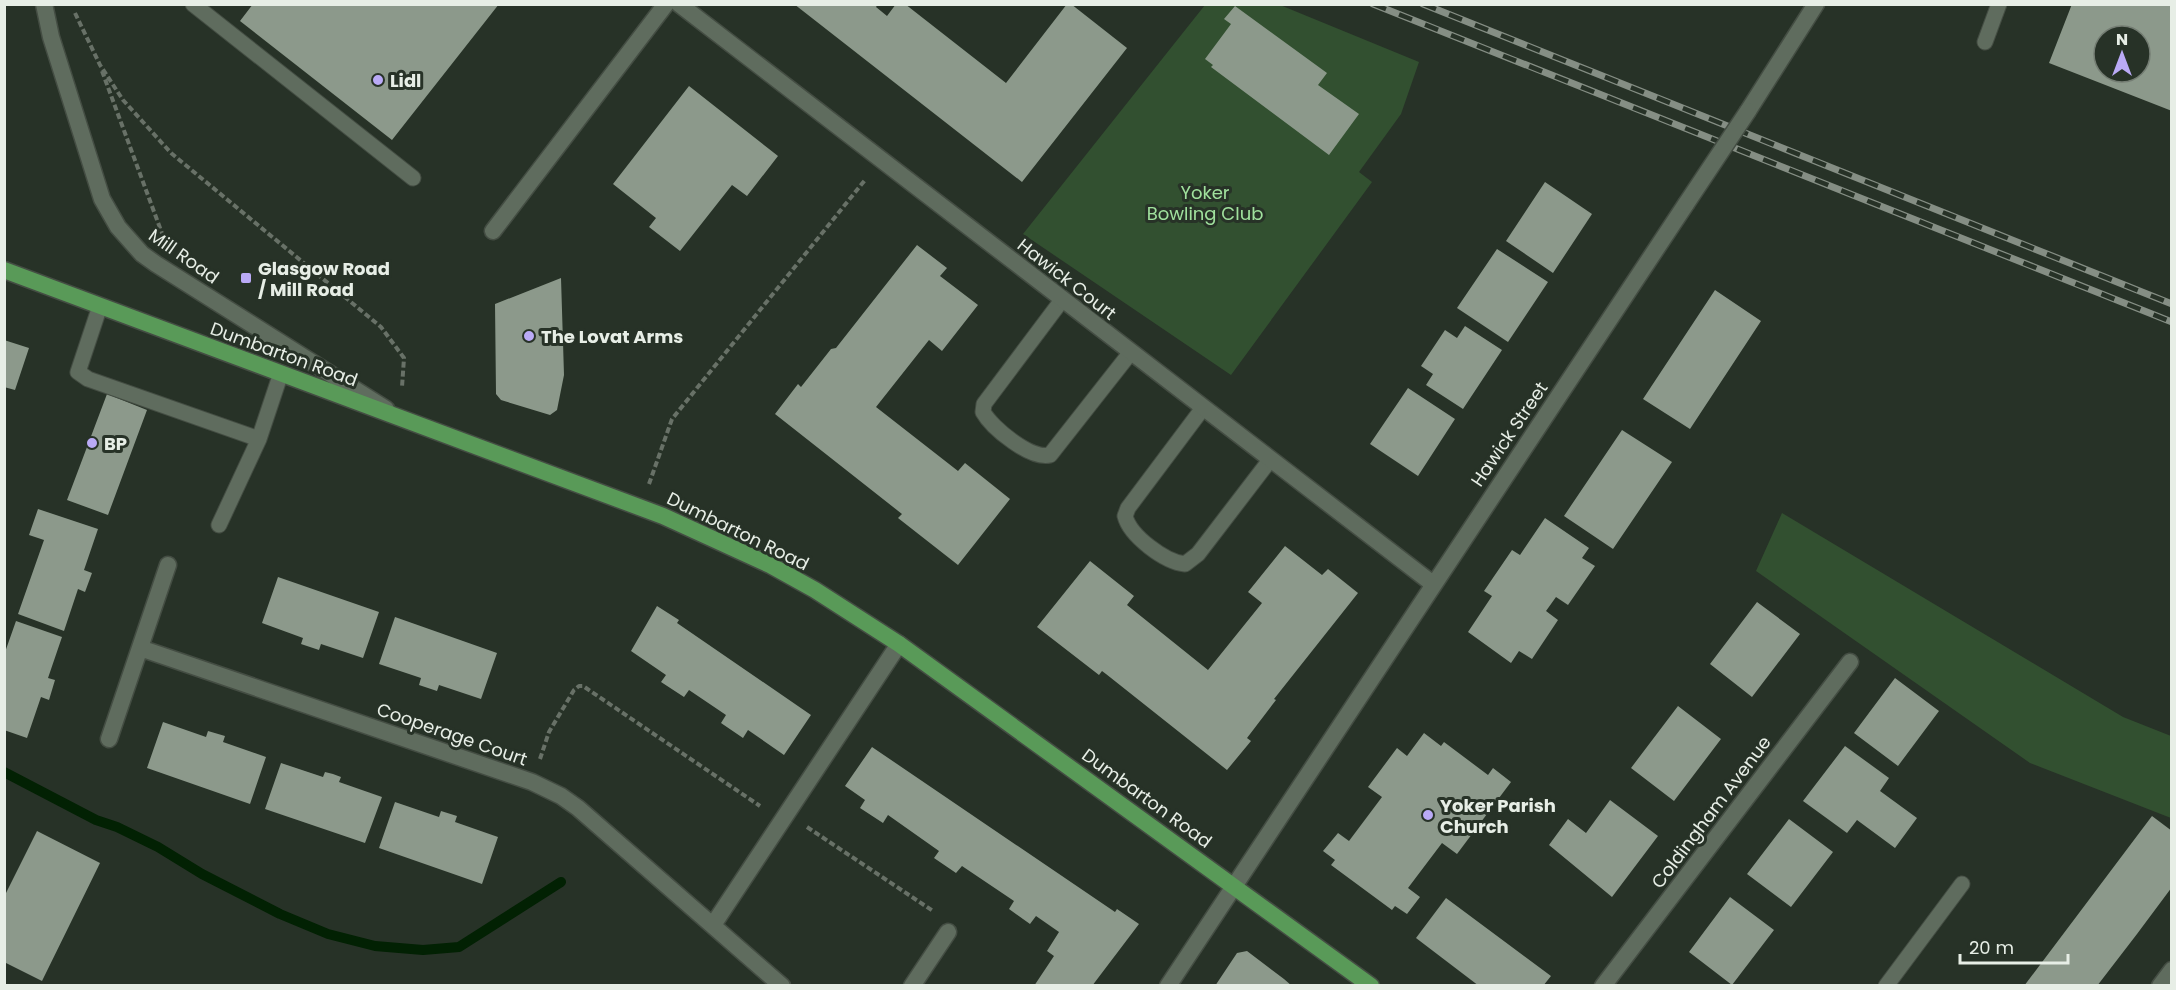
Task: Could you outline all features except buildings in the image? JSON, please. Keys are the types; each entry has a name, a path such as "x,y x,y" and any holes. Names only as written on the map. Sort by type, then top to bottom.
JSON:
{"main road":[{"name":"Dumbarton Road","path":"4,270 641,508 718,540 770,565 815,590 899,644 1371,986"}],"street":[{"name":"Mill Road","path":"44,4 51,37 102,199 118,227 142,254 156,264 400,418"},
{"path":"493,231 666,4"},
{"name":"Hawick Court","path":"679,4 1433,584"},
{"name":"Hawick Street","path":"1168,986 1748,111 1816,4"},
{"path":"109,739 168,565"},
{"path":"713,925 899,644"},
{"name":"Cooperage Court","path":"140,648 532,782 561,796 578,807 782,986"},
{"name":"Coldingham Avenue","path":"1603,986 1850,662"},
{"path":"912,986 948,932"},
{"path":"2160,986 2172,970"}],"lane":[{"path":"194,4 413,178"},
{"path":"210,17 219,4"},
{"path":"1985,42 1999,4"},
{"path":"1062,300 984,405 983,412 993,425 1035,455 1050,455 1131,352"},
{"path":"100,306 78,372 87,379 259,439"},
{"path":"219,525 259,439 281,373"},
{"path":"1203,408 1128,508 1125,516 1133,532 1169,559 1185,564 1198,554 1270,460"},
{"path":"1886,986 1962,884"}],"path":[{"path":"71,4 100,65 165,241 156,264"},
{"path":"100,65 123,99 171,153 381,327 404,358 400,418"},
{"path":"641,508 672,419 881,160"},
{"path":"532,782 549,732 574,690 579,686 762,807 801,823 938,915"}],"green space":[{"name":"Yoker Bowling Club","path":"1205,5 1280,5 1419,62 1401,114 1359,172 1372,182 1231,375 1023,234"},
{"path":"1782,513 2123,717 2171,736 2171,818 2030,763 1756,571"}],"waterway":[{"path":"4,772 96,820 117,827 158,847 202,874 280,914 328,934 375,946 423,950 459,947 561,882"}],"railway":[{"path":"1373,4 2172,322"},
{"path":"1423,4 2172,304"}],"place":[{"name":"Lidl","path":"378,80"},
{"name":"Glasgow Road / Mill Road","path":"246,278"},
{"name":"The Lovat Arms","path":"529,336"},
{"name":"BP","path":"92,443"},
{"name":"Yoker Parish Church","path":"1428,815"}]}
